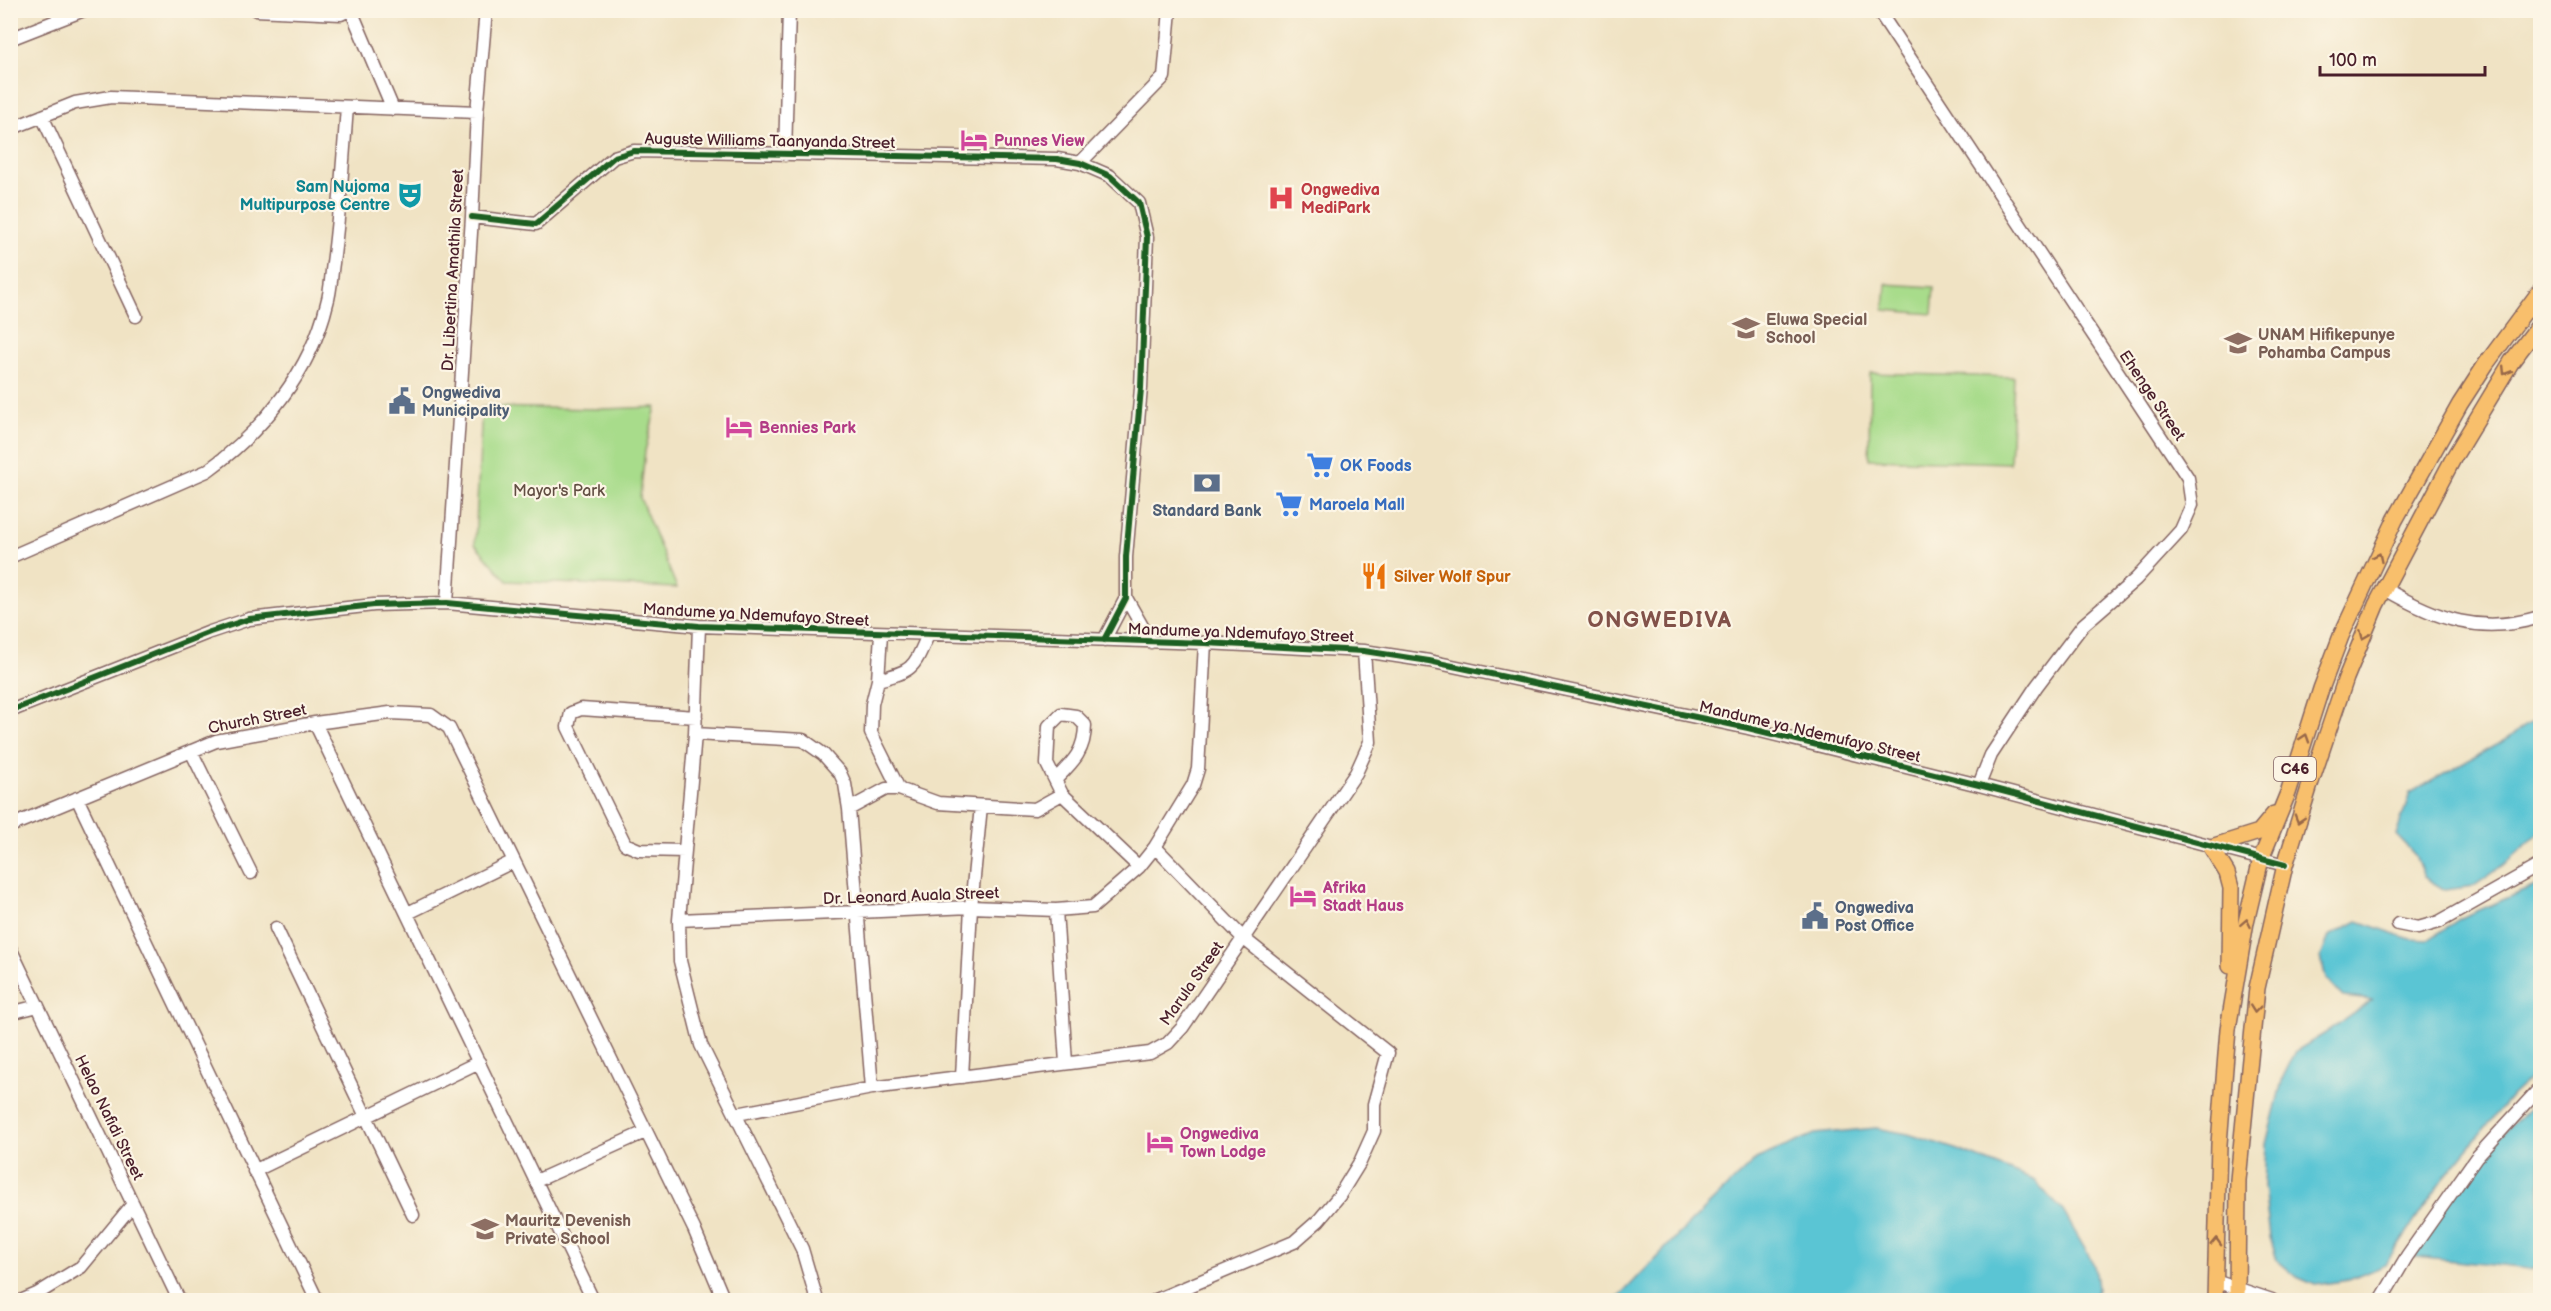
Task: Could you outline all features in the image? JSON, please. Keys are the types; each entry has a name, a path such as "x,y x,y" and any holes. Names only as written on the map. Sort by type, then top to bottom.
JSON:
{"main road":[{"name":"C46","path":"2215,1300 2219,1144 2228,1029 2246,922 2261,860 2288,793 2337,647 2395,520 2460,404 2486,364 2541,291"},
{"name":"C46","path":"2237,1294 2238,1180 2257,988 2285,865 2346,678 2385,589 2465,438 2512,361 2541,324"},
{"path":"2228,1029 2231,888 2227,873 2211,847 2259,832 2274,815 2292,779"}],"street":[{"path":"10,39 84,10"},
{"path":"256,10 341,14 350,10 393,109"},
{"name":"Dr. Libertina Amathila Street","path":"447,603 477,112 486,10"},
{"path":"785,155 789,10"},
{"path":"1080,163 1164,77 1170,10"},
{"name":"Ehenge Street","path":"1878,10 2188,478 2192,505 2181,531 2136,579 2083,625 2036,687 1991,755 1979,785"},
{"path":"10,129 75,103 111,97 477,112"},
{"path":"10,557 189,481 207,471 231,454 287,392 309,353 327,304 337,231 347,107"},
{"path":"42,116 136,316"},
{"name":"Auguste Williams Taanyanda Street","path":"472,217 536,224 609,161 627,152 1057,159 1080,163 1110,176 1138,203 1147,237 1140,388 1126,557 1126,598"},
{"path":"2385,589 2403,600 2468,625 2516,624 2541,617"},
{"path":"1104,640 1126,598"},
{"path":"1126,598 1151,642"},
{"name":"Mandume ya Ndemufayo Street","path":"10,711 210,632 249,619 374,605 447,603 699,626 881,634 1205,643 1364,651 1429,661 1748,728 1979,785 2285,865"},
{"path":"699,626 695,734 679,920 680,961 701,1046 737,1114 802,1249 817,1300"},
{"path":"881,634 878,680 872,704 871,732 898,789"},
{"path":"878,680 905,672 914,665 928,635"},
{"name":"Dr. Leonard Auala Street","path":"679,920 856,914 971,907 1056,910 1093,907 1139,867 1155,847 1193,785 1198,769 1205,643"},
{"name":"Marula Street","path":"737,1114 872,1088 1150,1053 1168,1043 1182,1028 1356,773 1370,742 1364,651"},
{"path":"685,851 639,850 625,844 568,727 571,713 581,709 696,717"},
{"name":"Church Street","path":"10,826 216,741 315,723 413,713 432,715 449,728 514,861"},
{"path":"1055,780 1073,761 1085,742 1085,725 1076,716 1061,714 1048,726 1047,764 1055,780 1062,794 1139,867"},
{"path":"315,723 592,1300"},
{"path":"695,734 803,740 823,754 840,773 845,784 849,809 872,1088"},
{"path":"191,751 251,873"},
{"path":"849,809 886,789 898,789 938,803 1035,809 1062,794"},
{"path":"77,798 317,1300"},
{"path":"962,1077 971,907 981,806"},
{"path":"1155,847 1243,938 1388,1053 1374,1104 1374,1131 1360,1162 1339,1196 1319,1220 1294,1242 1156,1300"},
{"path":"408,913 514,861 694,1229 724,1300"},
{"path":"2398,924 2418,928 2439,922 2541,865"},
{"path":"1056,910 1066,1064"},
{"path":"276,928 413,1215"},
{"name":"Helao Nafidi Street","path":"10,948 179,1300"},
{"path":"10,1013 38,1006"},
{"path":"254,1171 479,1062"},
{"path":"2381,1300 2407,1256 2476,1158 2541,1088"},
{"path":"536,1181 645,1132"},
{"path":"23,1300 39,1297 81,1267 133,1204"},
{"path":"2215,1281 2237,1294 2272,1300"}],"green space":[{"path":"1886,284 1934,287 1932,314 1884,310"},
{"path":"1870,373 2014,377 2010,463 1869,459"},
{"name":"Mayor's Park","path":"482,407 604,409 656,407 645,451 640,498 677,588 507,581 475,544"}],"water":[{"path":"2540,716 2540,832 2504,865 2474,886 2445,890 2424,877 2415,855 2396,835 2410,793 2505,740"},
{"path":"2540,884 2540,1069 2512,1095 2446,1175 2385,1265 2349,1280 2315,1285 2297,1277 2277,1260 2270,1237 2264,1186 2266,1144 2283,1077 2296,1051 2372,1000 2344,997 2326,979 2321,957 2329,936 2358,921 2410,939 2428,940 2461,918"},
{"path":"2540,1099 2540,1265 2530,1269 2407,1256 2476,1158"},
{"path":"1876,1128 1908,1134 1961,1151 2035,1181 2063,1211 2094,1265 2097,1288 2095,1300 2062,1300 2038,1295 1981,1291 1962,1300 1616,1300 1756,1159 1815,1134"}],"cycle path":[{"path":"472,217 536,224 614,157 634,151 1057,159 1080,163 1110,176 1139,203 1147,237 1141,388 1126,557 1126,598 1104,640"},
{"path":"10,711 210,632 249,619 374,605 447,603 699,626 1205,643 1364,651 1429,661 1748,728 1979,785 2285,865"}],"place":[{"name":"Punnes View","path":"974,140"},
{"name":"Sam Nujoma Multipurpose Centre","path":"410,195"},
{"name":"Ongwediva MediPark","path":"1281,198"},
{"name":"Eluwa Special School","path":"1746,328"},
{"name":"UNAM Hifikepunye Pohamba Campus","path":"2238,343"},
{"name":"Ongwediva Municipality","path":"402,401"},
{"name":"Bennies Park","path":"739,427"},
{"name":"OK Foods","path":"1320,465"},
{"name":"Standard Bank","path":"1207,483"},
{"name":"Maroela Mall","path":"1289,504"},
{"name":"Silver Wolf Spur","path":"1374,576"},
{"name":"Afrika Stadt Haus","path":"1303,896"},
{"name":"Ongwediva Post Office","path":"1815,916"},
{"name":"Ongwediva Town Lodge","path":"1160,1142"},
{"name":"Mauritz Devenish Private School","path":"485,1229"}],"district":[{"name":"ONGWEDIVA","path":"1660,619"}]}
